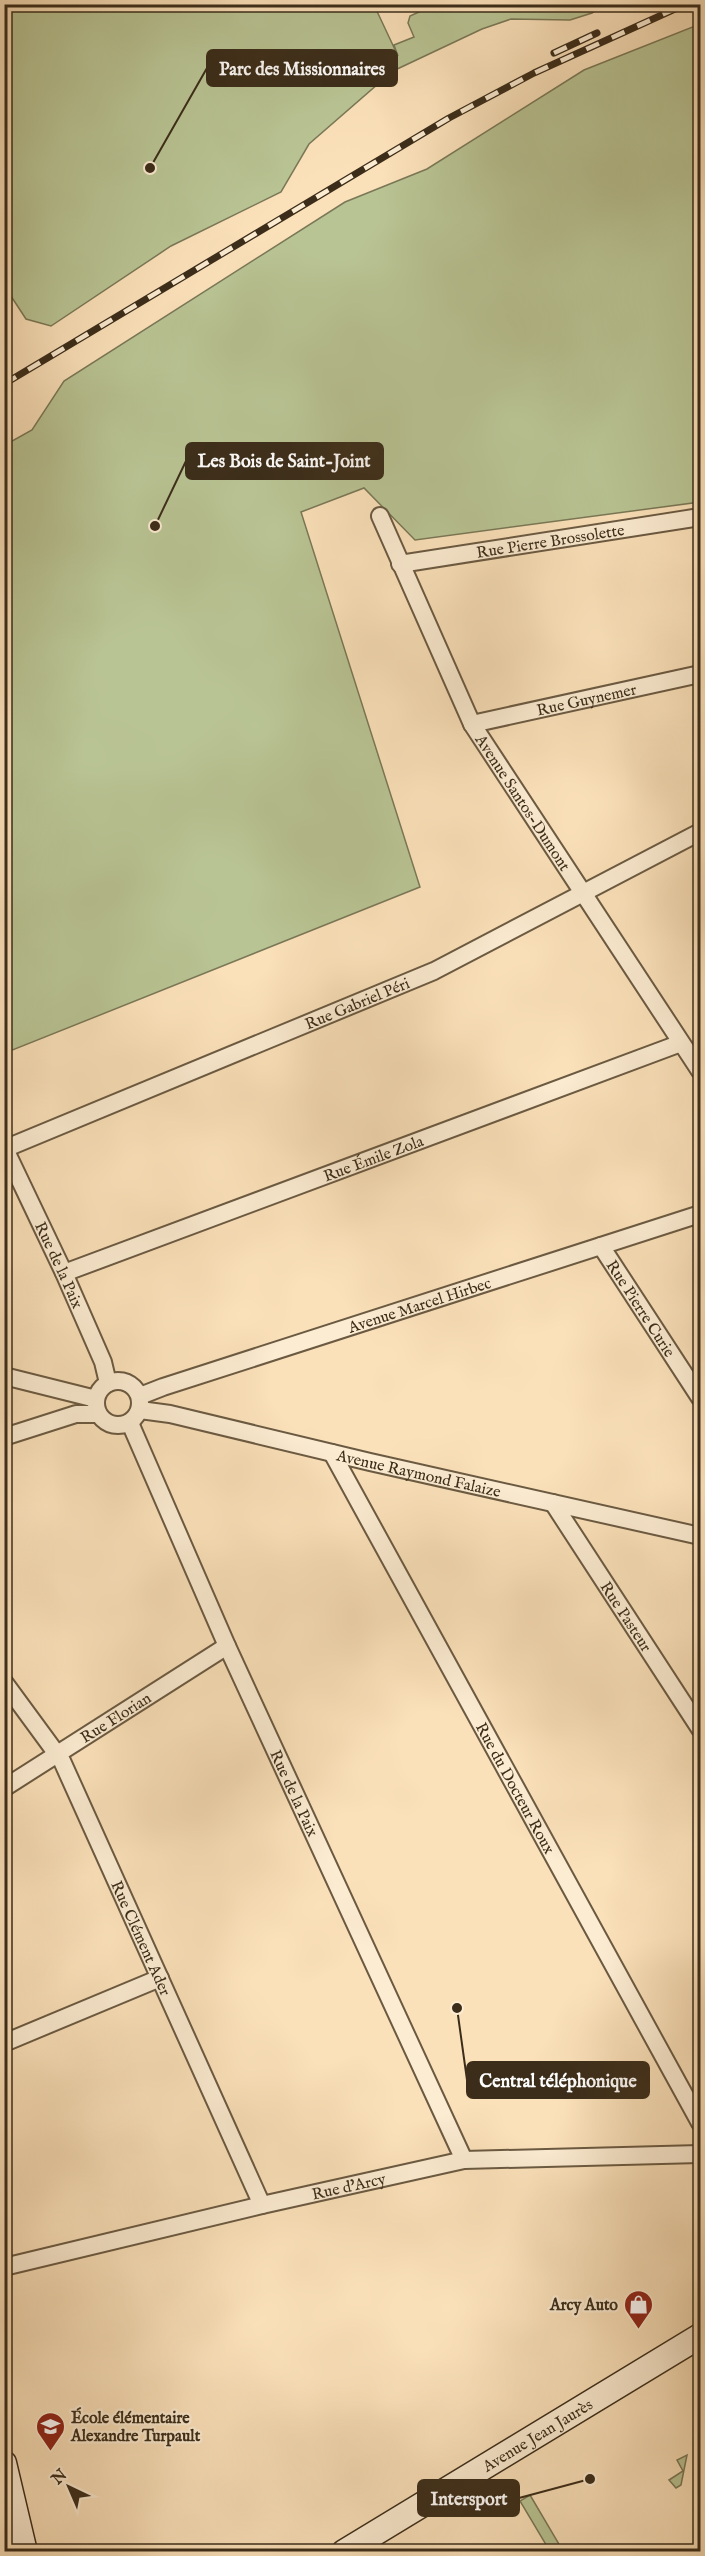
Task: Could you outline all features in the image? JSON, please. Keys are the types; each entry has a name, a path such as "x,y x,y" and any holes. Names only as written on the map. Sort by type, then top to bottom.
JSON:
{"street":[{"name":"Avenue Santos-Dumont","path":"380,516 472,724 700,1071"},
{"name":"Rue Pierre Brossolette","path":"400,564 700,517"},
{"name":"Rue Guynemer","path":"472,724 700,674"},
{"name":"Rue Gabriel Péri","path":"5,1149 434,971 700,832"},
{"name":"Rue Émile Zola","path":"64,1273 681,1043"},
{"name":"Rue de la Paix","path":"5,1149 64,1273 103,1362 108,1383"},
{"name":"Avenue Marcel Hirbec","path":"136,1410 163,1387 700,1214"},
{"name":"Rue Pierre Curie","path":"601,1246 700,1398"},
{"path":"4,1376 97,1406 109,1424 116,1425 136,1410 137,1390 127,1382 108,1383 99,1392 97,1406"},
{"path":"4,1437 97,1406"},
{"name":"Rue de la Paix","path":"136,1410 227,1646 464,2160"},
{"name":"Avenue Raymond Falaize","path":"136,1410 170,1414 700,1536"},
{"name":"Rue du Docteur Roux","path":"332,1453 700,2123"},
{"name":"Rue Pasteur","path":"554,1503 700,1729"},
{"name":"Rue Florian","path":"4,1788 227,1646"},
{"name":"Rue Clément Ader","path":"4,1682 58,1753 262,2205"},
{"path":"4,2043 160,1978"},
{"name":"Rue d'Arcy","path":"4,2267 262,2205 464,2160 700,2154"},
{"name":"Avenue Jean Jaurès","path":"344,2552 700,2336"},
{"path":"4,2463 25,2552"}],"green space":[{"path":"4,5 374,5 398,56 394,45 414,37 408,23 410,16 421,11 419,5 603,5 592,13 570,20 511,19 482,29 393,71 309,144 281,192 171,246 51,326 26,319 5,287"},
{"path":"700,24 700,502 415,540 364,488 301,512 420,887 5,1053 5,445 32,430 64,381 345,202 427,169 584,70"},
{"path":"687,2455 681,2485 676,2488 669,2480 683,2471 677,2460"},
{"path":"530,2495 563,2551 551,2551 548,2548 520,2501"}],"railway":[{"path":"4,384 449,118 534,73 686,4"},
{"path":"554,53 597,33"}],"place":[{"name":"Parc des Missionnaires","path":"150,168"},
{"name":"Les Bois de Saint-Joint","path":"155,526"},
{"name":"Central téléphonique","path":"457,2008"},
{"name":"Arcy Auto","path":"639,2330"},
{"name":"École élémentaire Alexandre Turpault","path":"50,2452"},
{"name":"Intersport","path":"590,2479"}]}
